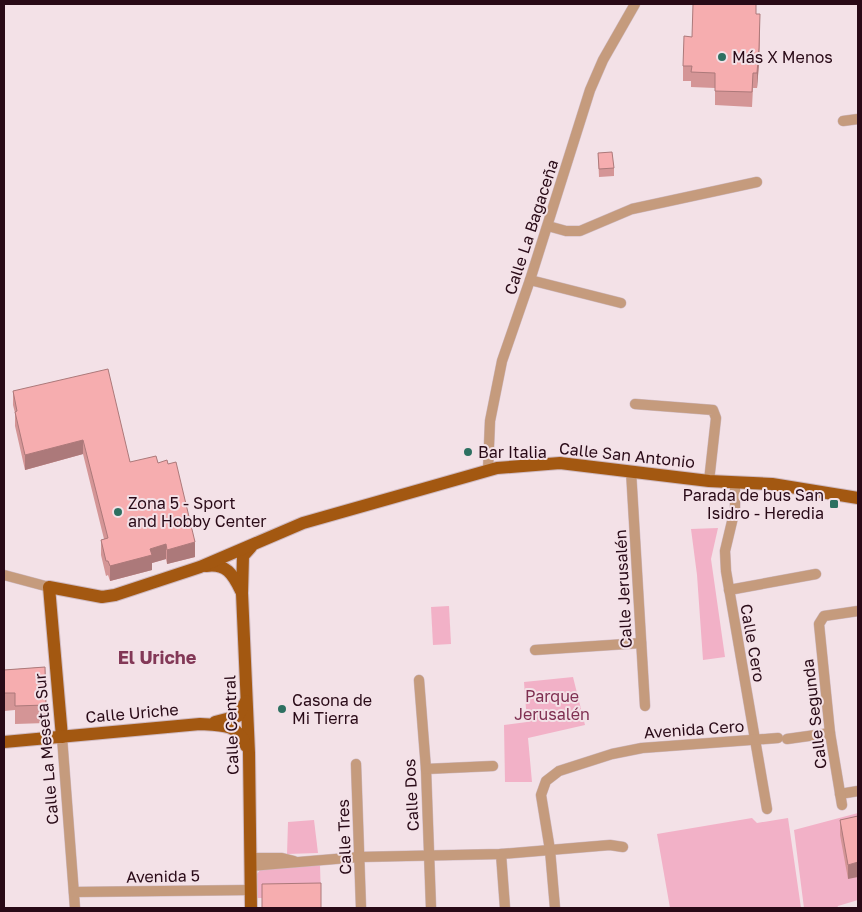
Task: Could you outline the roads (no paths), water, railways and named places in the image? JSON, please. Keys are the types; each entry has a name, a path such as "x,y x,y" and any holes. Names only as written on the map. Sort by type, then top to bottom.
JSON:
{"main road":[{"name":"Calle San Antonio","path":"102,597 153,584 200,567 303,523 342,510 488,470 560,462 709,481 797,487 858,498"},
{"name":"Calle Central","path":"251,908 249,753 242,593 243,556 253,545"},
{"path":"200,567 217,566 228,570 242,593"},
{"path":"49,587 102,597"},
{"name":"Calle La Meseta Sur","path":"49,587 62,737"},
{"path":"52,612 55,603 63,598 102,597"},
{"path":"200,724 218,722 238,716 246,700"},
{"path":"60,722 64,730 78,735"},
{"name":"Calle Uriche","path":"4,742 200,724 221,725 237,730 243,736 249,753"}],"street":[{"name":"Calle La Bagaceña","path":"488,470 490,420 502,361 548,226 590,90 603,60 635,4"},
{"path":"843,121 858,119"},
{"path":"548,226 566,231 580,231 632,209 757,182"},
{"path":"530,280 621,303"},
{"path":"634,404 713,410 716,418 709,481"},
{"name":"Calle Jerusalén","path":"631,471 645,706"},
{"name":"Calle Cero","path":"735,482 735,509 725,551 729,590 767,809"},
{"path":"4,574 49,587"},
{"path":"729,590 816,574"},
{"name":"Calle Segunda","path":"842,806 830,733 819,624 820,619 824,616 858,611"},
{"path":"535,650 642,643"},
{"name":"Calle Dos","path":"418,680 426,769 431,908"},
{"name":"Avenida Cero","path":"550,850 542,802 542,785 559,771 612,754 642,748 830,733"},
{"name":"Calle La Meseta Sur","path":"62,737 75,908"},
{"name":"Calle Tres","path":"356,764 361,908"},
{"path":"426,769 493,766"},
{"path":"840,794 858,791"},
{"path":"251,862 282,858 295,862 429,855 501,854 610,845 623,847"},
{"path":"550,850 555,908"},
{"path":"501,854 505,908"},
{"name":"Avenida 5","path":"74,892 251,890"}],"place":[{"name":"Más X Menos","path":"722,57"},
{"name":"Bar Italia","path":"468,452"},
{"name":"Parada de bus San Isidro - Heredia","path":"834,504"},
{"name":"Zona 5 - Sport and Hobby Center","path":"118,512"},
{"name":"Casona de Mi Tierra","path":"282,709"}],"district":[{"name":"El Uriche","path":"157,658"}],"park label":[{"name":"Parque Jerusalén","path":"552,705"}]}
